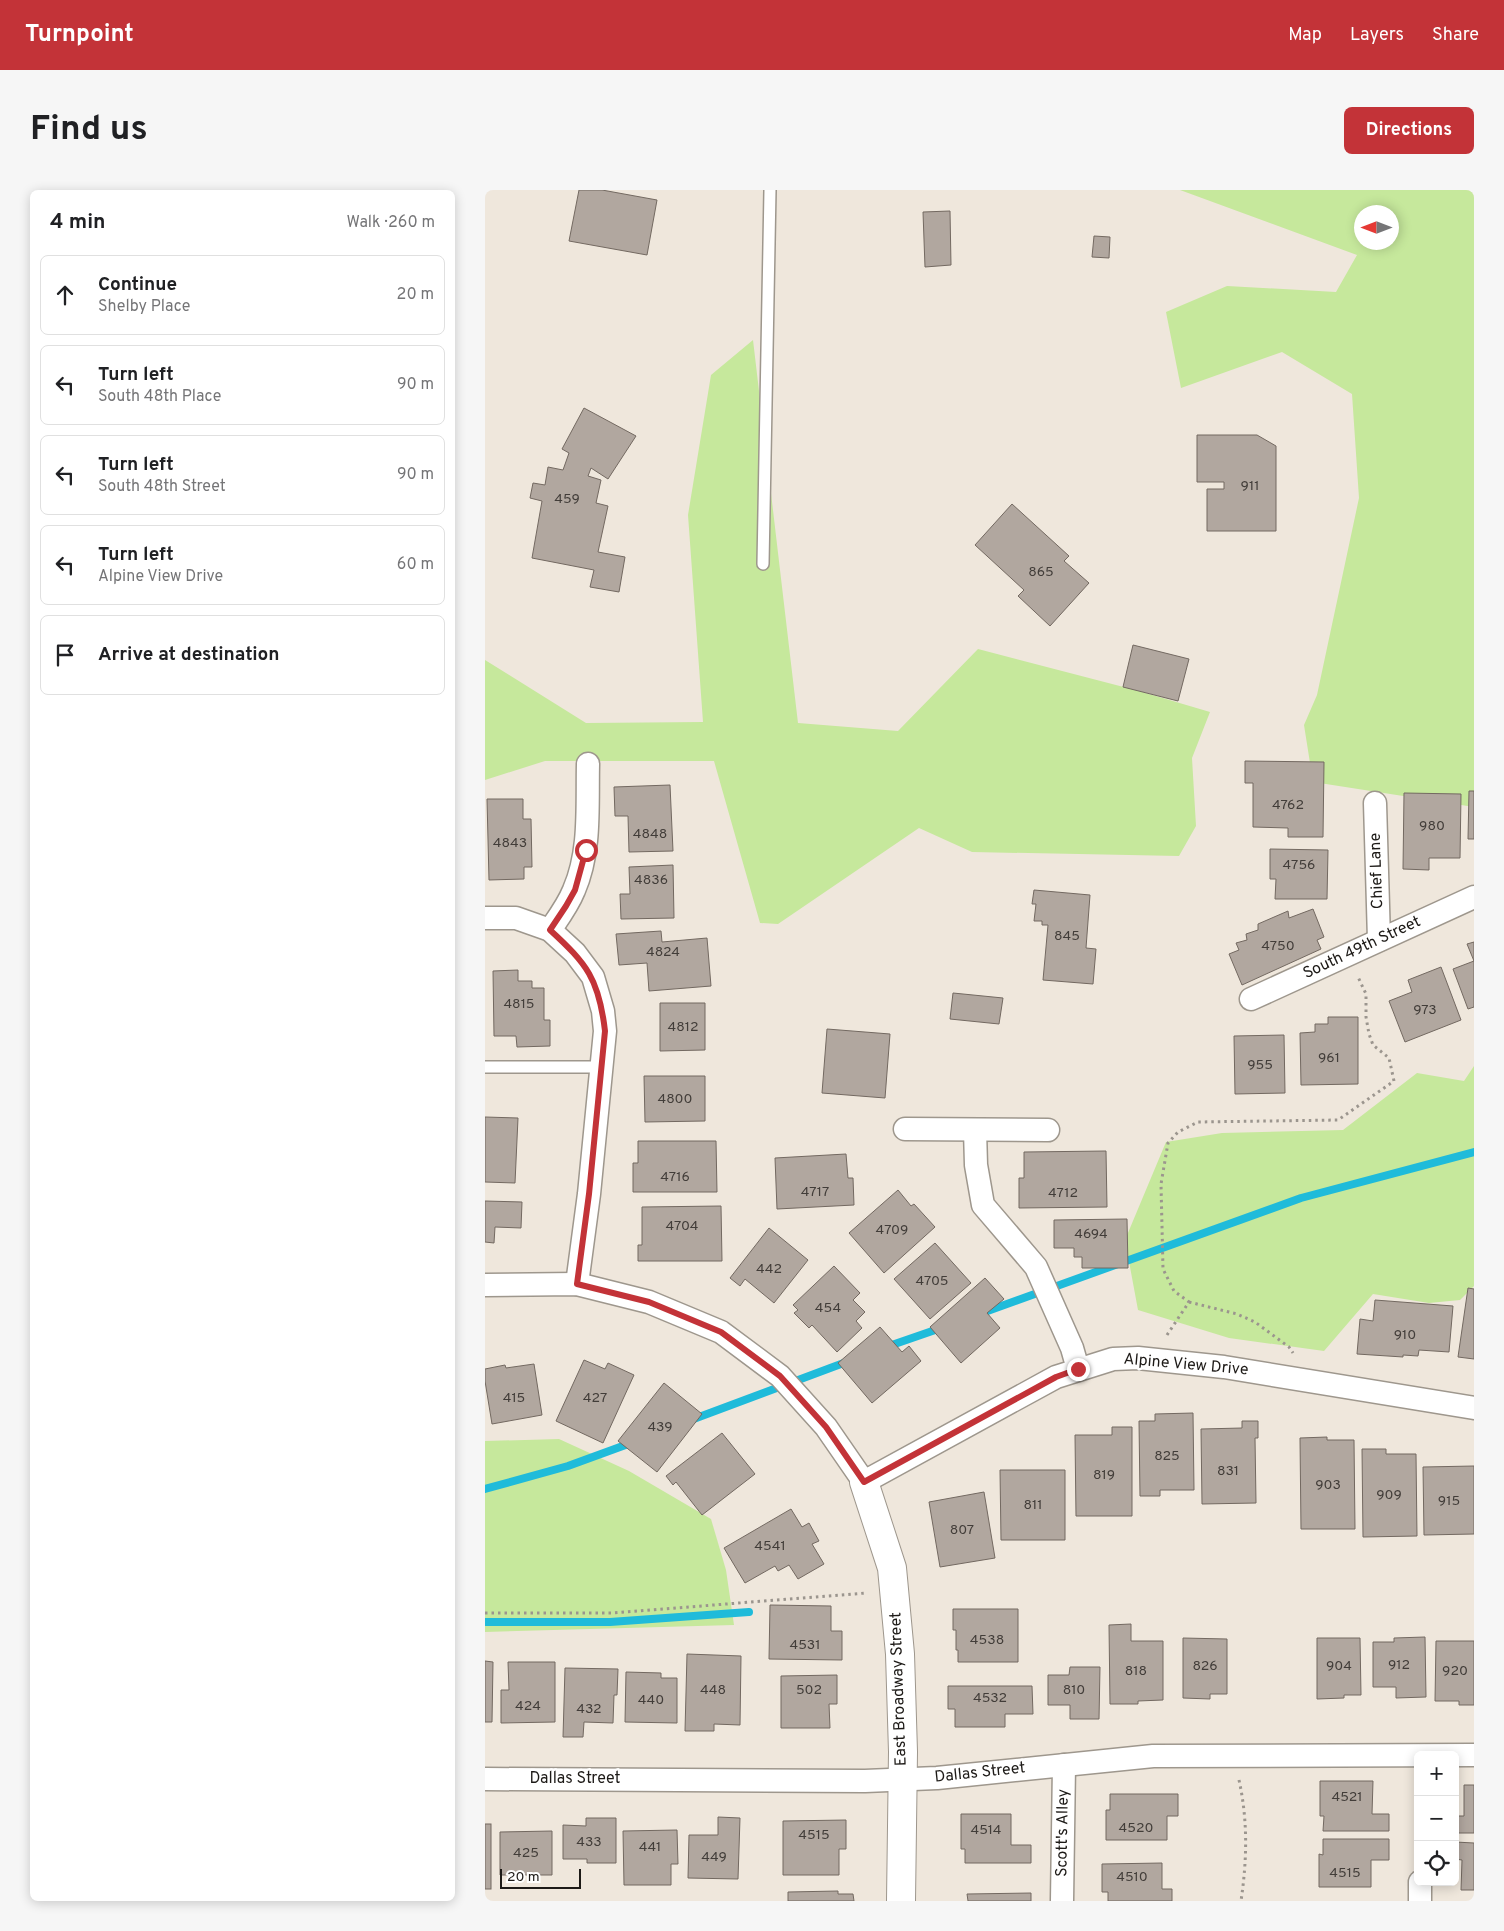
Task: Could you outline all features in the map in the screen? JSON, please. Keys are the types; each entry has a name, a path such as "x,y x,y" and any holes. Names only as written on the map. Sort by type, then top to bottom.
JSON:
{"street":[{"path":"550,930 575,890 586,850 588,764"},
{"name":"Chief Lane","path":"1375,803 1379,940"},
{"name":"South 49th Street","path":"1251,999 1474,897"},
{"path":"485,918 516,918 550,930 575,953 593,977 603,1011 605,1031 589,1194 577,1284"},
{"path":"905,1130 1048,1130"},
{"path":"975,1130 976,1165 983,1205 1035,1267 1072,1348 1078,1369"},
{"path":"485,1285 577,1284 649,1302 721,1332 780,1376 826,1427 864,1482"},
{"name":"Alpine View Drive","path":"864,1482 1056,1377 1113,1359 1138,1358 1224,1367 1474,1408"},
{"name":"East Broadway Street","path":"864,1482 892,1568 900,1654 903,1779 901,1901"},
{"name":"Dallas Street","path":"485,1779 829,1781 937,1778 1153,1756 1414,1755"},
{"name":"Dallas Street","path":"1459,1755 1474,1755"},
{"name":"Scott's Alley","path":"1062,1901 1064,1765"},
{"path":"1420,1886 1420,1901"}],"lane":[{"path":"763,564 771,190"},
{"path":"485,1067 601,1067"}],"path":[{"path":"1293,1353 1289,1347 1255,1322 1237,1314 1189,1302 1173,1292 1163,1269 1161,1184 1168,1143 1178,1132 1198,1122 1338,1120 1393,1080 1389,1058 1373,1044 1369,1034 1366,1017 1366,994 1357,976"},
{"path":"1167,1335 1189,1302"},
{"path":"485,1614 612,1613 866,1593"},
{"path":"1237,1772 1245,1807 1246,1832 1246,1863 1241,1901"}],"green space":[{"path":"1180,190 1474,190 1474,807 1313,782 1304,725 1317,695 1359,498 1352,394 1282,352 1181,388 1166,312 1227,286 1336,292 1357,255"},
{"path":"753,340 798,723 898,731 978,649 1139,691 1210,712 1192,758 1196,826 1179,856 972,852 919,828 778,924 760,923 714,761 545,761 485,780 485,660 586,723 703,722 688,515 711,375"},
{"path":"1474,1066 1474,1286 1460,1300 1429,1303 1373,1294 1324,1351 1229,1338 1138,1310 1125,1240 1166,1142 1222,1133 1343,1130 1417,1073 1464,1081"},
{"path":"559,1439 629,1471 711,1519 726,1570 734,1625 485,1632 485,1441"}],"building":[{"path":"579,190 602,190 657,200 647,255 569,241"},
{"path":"950,211 951,265 925,267 923,212"},
{"path":"1094,236 1110,237 1109,258 1092,257"},
{"path":"584,408 636,436 608,479 591,468 588,476 601,480 596,503 608,506 598,552 625,557 619,592 590,587 594,570 532,558 542,501 530,498 533,483 545,485 548,467 563,470 569,453 562,449"},
{"path":"1197,435 1257,435 1276,446 1276,531 1207,531 1207,489 1224,489 1224,482 1197,482"},
{"path":"1012,504 1069,556 1064,561 1089,583 1050,626 1018,596 1024,590 975,545"},
{"path":"1133,645 1189,659 1178,701 1123,687"},
{"path":"1245,761 1324,762 1323,837 1288,837 1288,828 1253,827 1253,783 1245,783"},
{"path":"670,785 673,851 629,852 628,816 615,816 614,787"},
{"path":"1469,791 1474,791 1474,839 1468,839"},
{"path":"1404,793 1461,794 1460,858 1429,858 1429,870 1403,869"},
{"path":"487,799 523,799 523,819 531,819 532,867 524,867 524,879 489,880"},
{"path":"1270,849 1328,850 1327,899 1275,899 1276,879 1270,879"},
{"path":"673,865 674,918 621,919 620,894 630,894 629,867"},
{"path":"1034,890 1090,895 1086,948 1096,949 1093,984 1043,980 1048,925 1042,925 1042,921 1034,921 1036,904 1032,904"},
{"path":"1313,909 1324,937 1317,940 1321,949 1242,985 1229,954 1239,950 1236,943 1247,940 1246,934 1258,930 1258,924 1288,911 1289,918"},
{"path":"661,931 662,942 707,938 711,986 649,991 647,963 619,965 616,934"},
{"path":"1474,942 1474,961 1467,944"},
{"path":"1474,961 1474,1007 1468,1009 1453,969"},
{"path":"1441,967 1461,1020 1405,1042 1389,1001 1412,992 1408,980"},
{"path":"518,970 518,981 532,981 532,988 544,988 544,1020 550,1020 550,1046 517,1047 516,1036 494,1036 493,971"},
{"path":"953,993 1003,998 999,1024 950,1019"},
{"path":"660,1003 705,1003 705,1050 660,1051"},
{"path":"1328,1017 1358,1017 1358,1084 1301,1085 1300,1033 1315,1032 1315,1024 1328,1024"},
{"path":"827,1029 890,1034 885,1098 822,1093"},
{"path":"1284,1035 1285,1093 1235,1094 1234,1036"},
{"path":"644,1076 705,1076 705,1121 645,1122"},
{"path":"485,1117 518,1118 515,1183 485,1182"},
{"path":"638,1141 716,1141 717,1192 633,1192 633,1163 638,1163"},
{"path":"1106,1151 1107,1207 1019,1208 1019,1178 1024,1178 1024,1152"},
{"path":"846,1154 848,1178 853,1178 854,1205 777,1209 775,1158"},
{"path":"898,1190 911,1206 914,1204 935,1227 884,1273 849,1233"},
{"path":"485,1201 522,1202 521,1228 495,1227 494,1243 485,1242"},
{"path":"721,1206 722,1261 638,1261 638,1245 642,1245 642,1207"},
{"path":"1127,1219 1128,1268 1082,1268 1082,1257 1074,1257 1074,1248 1054,1248 1054,1220"},
{"path":"769,1228 808,1260 774,1303 745,1279 740,1286 730,1278"},
{"path":"935,1243 971,1283 930,1319 894,1279"},
{"path":"834,1266 860,1293 853,1300 865,1312 856,1321 862,1328 837,1352 812,1325 809,1328 794,1313 798,1310 793,1305"},
{"path":"985,1278 1004,1299 987,1313 1000,1328 961,1363 930,1327"},
{"path":"1468,1288 1474,1289 1474,1359 1458,1357"},
{"path":"1375,1300 1453,1306 1449,1352 1419,1350 1418,1356 1403,1355 1403,1357 1357,1354 1360,1319 1373,1321"},
{"path":"880,1327 902,1352 909,1346 921,1361 872,1403 838,1363"},
{"path":"584,1360 605,1369 608,1363 634,1375 603,1443 556,1421"},
{"path":"534,1364 542,1415 492,1424 485,1381 485,1369 505,1365 506,1368"},
{"path":"664,1383 702,1414 657,1472 618,1441"},
{"path":"1193,1413 1194,1490 1160,1490 1160,1496 1140,1496 1139,1421 1155,1421 1155,1414"},
{"path":"1242,1421 1258,1421 1258,1438 1255,1438 1256,1503 1202,1504 1201,1429 1242,1428"},
{"path":"1112,1427 1132,1427 1132,1516 1076,1516 1075,1435 1112,1435"},
{"path":"722,1433 755,1474 702,1515 676,1482 673,1485 666,1476"},
{"path":"1327,1437 1327,1440 1354,1440 1355,1529 1301,1529 1300,1438"},
{"path":"1362,1449 1386,1449 1386,1454 1416,1454 1417,1536 1363,1537"},
{"path":"1474,1466 1474,1534 1424,1535 1423,1467"},
{"path":"1000,1470 1065,1470 1065,1540 1001,1540"},
{"path":"984,1492 995,1558 940,1567 929,1502"},
{"path":"791,1509 802,1527 809,1523 819,1541 812,1544 824,1564 798,1579 789,1565 778,1571 775,1566 745,1583 724,1548"},
{"path":"770,1605 831,1606 831,1631 842,1631 842,1660 769,1659"},
{"path":"953,1609 1018,1609 1018,1662 958,1662 956,1630 953,1630"},
{"path":"1131,1624 1131,1641 1163,1641 1163,1700 1138,1701 1138,1704 1110,1704 1109,1625"},
{"path":"1425,1637 1426,1697 1396,1698 1396,1687 1373,1687 1373,1642 1394,1642 1394,1638"},
{"path":"1183,1638 1227,1639 1227,1694 1210,1694 1210,1699 1183,1698"},
{"path":"1317,1638 1360,1638 1361,1695 1344,1695 1344,1698 1317,1699"},
{"path":"1436,1641 1474,1641 1474,1705 1459,1705 1459,1701 1435,1701"},
{"path":"687,1654 741,1656 740,1725 714,1724 714,1731 685,1731"},
{"path":"485,1661 493,1662 492,1722 485,1722"},
{"path":"508,1662 555,1662 555,1722 501,1723 501,1690 509,1690"},
{"path":"1070,1667 1100,1667 1099,1719 1070,1719 1070,1705 1048,1705 1048,1675 1069,1675"},
{"path":"565,1668 618,1669 617,1695 614,1695 613,1723 584,1722 583,1737 563,1737"},
{"path":"626,1672 661,1673 661,1678 677,1678 677,1723 625,1722"},
{"path":"837,1675 837,1704 829,1704 830,1728 781,1728 781,1676"},
{"path":"948,1686 1032,1686 1033,1714 1005,1714 1005,1727 955,1727 955,1709 948,1709"},
{"path":"1320,1781 1373,1781 1372,1814 1389,1814 1389,1831 1323,1831 1324,1816 1320,1816"},
{"path":"1464,1785 1474,1785 1474,1833 1459,1833 1459,1816 1464,1816"},
{"path":"1110,1794 1178,1794 1178,1816 1167,1816 1167,1840 1106,1840 1106,1810 1110,1810"},
{"path":"961,1814 1011,1814 1011,1845 1031,1845 1031,1863 965,1863 965,1849 961,1849"},
{"path":"718,1817 740,1818 738,1879 688,1878 689,1835 718,1835"},
{"path":"586,1818 616,1818 616,1863 587,1863 587,1859 563,1859 563,1825 586,1826"},
{"path":"846,1820 846,1849 839,1849 839,1875 783,1875 783,1821"},
{"path":"485,1824 491,1824 491,1889 485,1889"},
{"path":"677,1830 678,1864 671,1864 671,1885 624,1885 623,1831"},
{"path":"552,1831 552,1875 500,1875 500,1832"},
{"path":"1323,1839 1389,1839 1389,1860 1371,1860 1371,1887 1319,1887 1319,1854 1323,1855"},
{"path":"1459,1842 1474,1843 1474,1890 1461,1890 1462,1860 1459,1860"},
{"path":"1162,1863 1162,1889 1172,1889 1172,1901 1108,1901 1108,1892 1102,1892 1102,1864"},
{"path":"838,1891 838,1894 853,1894 854,1901 788,1901 788,1892"},
{"path":"1031,1893 1031,1901 968,1901 967,1894"}],"waterway":[{"path":"982,1313 1301,1198 1474,1152"},
{"path":"886,1347 941,1328"},
{"path":"691,1420 849,1361"},
{"path":"485,1489 568,1466 631,1443"},
{"path":"485,1622 610,1622 749,1612"}],"route":[{"path":"586,850 575,890 550,930 575,953 593,977 603,1011 605,1031 589,1194 577,1284 649,1302 721,1332 780,1376 826,1427 864,1482 1056,1377 1078,1369"}]}
